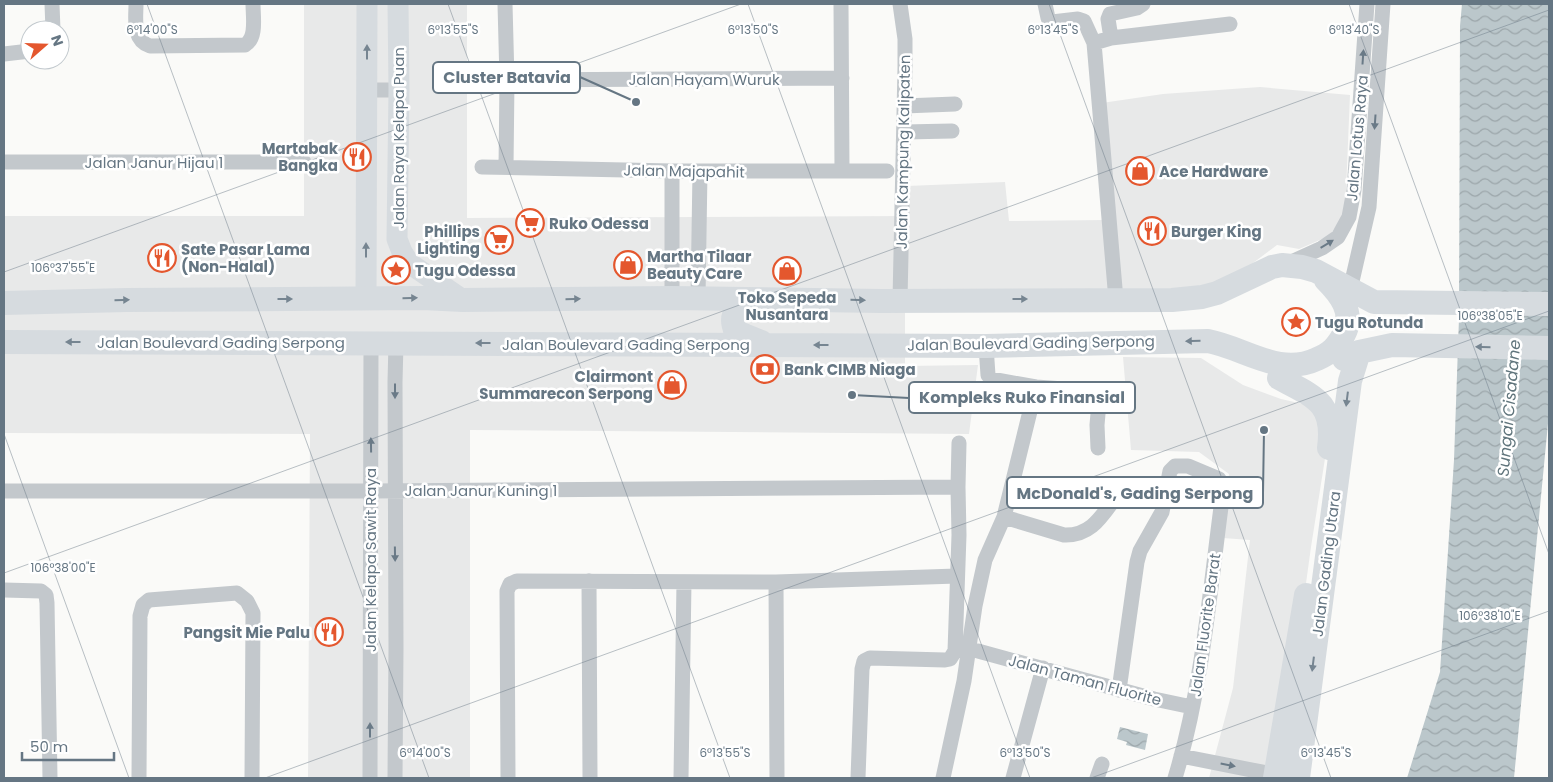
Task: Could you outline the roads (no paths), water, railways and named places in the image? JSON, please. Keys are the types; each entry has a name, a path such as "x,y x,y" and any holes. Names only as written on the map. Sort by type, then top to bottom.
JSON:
{"main road":[{"path":"4,303 127,300 423,298 463,300 672,298 1172,300 1202,297 1217,293 1272,267 1283,266 1302,267 1320,274 1374,302 1549,304"},
{"path":"1240,351 1272,363 1292,366 1313,361 1334,351 1346,331 1347,316 1345,305 1340,294 1320,274"},
{"path":"770,299 740,309 733,314 732,322 736,332 770,344"},
{"name":"Jalan Boulevard Gading Serpong","path":"4,342 986,346 1208,341 1225,344 1240,351 1255,369 1269,377 1279,378 1316,374 1355,353 1392,345 1549,348"},
{"name":"Jalan Gading Utara","path":"1286,777 1355,353"},
{"name":"Jalan Gading Utara","path":"1279,378 1311,396 1321,404 1329,417 1332,430 1286,777"}],"street":[{"path":"52,4 52,20"},
{"path":"136,4 137,31 144,44 150,46 239,46 249,42 252,38 254,4"},
{"name":"Jalan Raya Kelapa Puan","path":"366,299 367,4"},
{"name":"Jalan Raya Kelapa Puan","path":"398,4 397,239 409,263 463,300"},
{"path":"505,4 507,80 506,167"},
{"path":"842,4 842,171"},
{"name":"Jalan Kampung Kalipaten","path":"900,4 905,39 900,300"},
{"path":"1045,4 1048,18 1052,22 1078,19 1084,21 1094,43 1116,300"},
{"path":"1111,38 1108,19 1110,14 1137,8 1143,4"},
{"name":"Jalan Lotus Raya","path":"1283,266 1322,248 1338,237 1350,217 1354,190 1367,4"},
{"name":"Jalan Lotus Raya","path":"1350,290 1369,207 1383,4"},
{"path":"1094,43 1111,38 1230,24"},
{"path":"4,54 20,52"},
{"name":"Jalan Hayam Wuruk","path":"507,80 842,78"},
{"path":"367,90 399,90"},
{"path":"904,106 954,104"},
{"path":"904,132 952,131"},
{"name":"Jalan Janur Hijau 1","path":"4,162 304,162"},
{"name":"Jalan Majapahit","path":"482,167 672,171 887,171"},
{"path":"672,171 672,298"},
{"path":"698,298 700,171"},
{"path":"1350,217 1365,226"},
{"name":"Jalan Kelapa Sawit Raya","path":"370,778 371,342"},
{"name":"Jalan Kelapa Sawit Raya","path":"395,778 396,343"},
{"path":"986,346 988,375 990,378 1036,387 1103,392 1097,425 1098,448"},
{"path":"943,778 964,681 975,606 985,560 1004,517 1036,387"},
{"path":"858,778 862,669 864,661 870,658 950,659 955,651 959,535 959,443"},
{"name":"Jalan Fluorite Barat","path":"1119,690 1140,551 1162,512 1170,471 1175,466 1188,466 1219,479 1223,492 1192,707 1181,756 1180,777"},
{"name":"Jalan Janur Kuning 1","path":"4,491 395,491 958,487"},
{"path":"1004,517 1064,535 1071,535 1083,532 1096,523 1113,501"},
{"path":"508,778 507,590 510,584 516,581 776,582 957,576"},
{"path":"589,581 590,778"},
{"path":"681,778 684,582"},
{"path":"776,582 777,778"},
{"path":"4,590 41,591 46,595 50,778"},
{"path":"139,778 140,616 144,605 150,600 237,593 247,601 253,613 252,778"},
{"name":"Jalan Taman Fluorite","path":"978,651 1119,690 1192,707"},
{"path":"1013,778 1043,668"},
{"path":"1181,756 1286,777"}],"water":[{"name":"Sungai Cisadane","path":"1462,4 1549,4 1549,413 1514,778 1407,778 1440,672 1454,460 1459,318 1460,26"},
{"path":"1120,727 1148,734 1145,750 1126,745 1127,742 1117,739"}],"place":[{"name":"Cluster Batavia","path":"636,102"},
{"name":"Martabak Bangka","path":"357,157"},
{"name":"Ace Hardware","path":"1140,171"},
{"name":"Ruko Odessa","path":"530,223"},
{"name":"Burger King","path":"1152,231"},
{"name":"Phillips Lighting","path":"499,240"},
{"name":"Sate Pasar Lama (Non-Halal)","path":"162,258"},
{"name":"Martha Tilaar Beauty Care","path":"628,265"},
{"name":"Tugu Odessa","path":"396,270"},
{"name":"Toko Sepeda Nusantara","path":"787,271"},
{"name":"Tugu Rotunda","path":"1296,322"},
{"name":"Bank CIMB Niaga","path":"765,369"},
{"name":"Clairmont Summarecon Serpong","path":"672,385"},
{"name":"Kompleks Ruko Finansial","path":"852,395"},
{"name":"McDonald's, Gading Serpong","path":"1264,430"},
{"name":"Pangsit Mie Palu","path":"329,632"}]}
